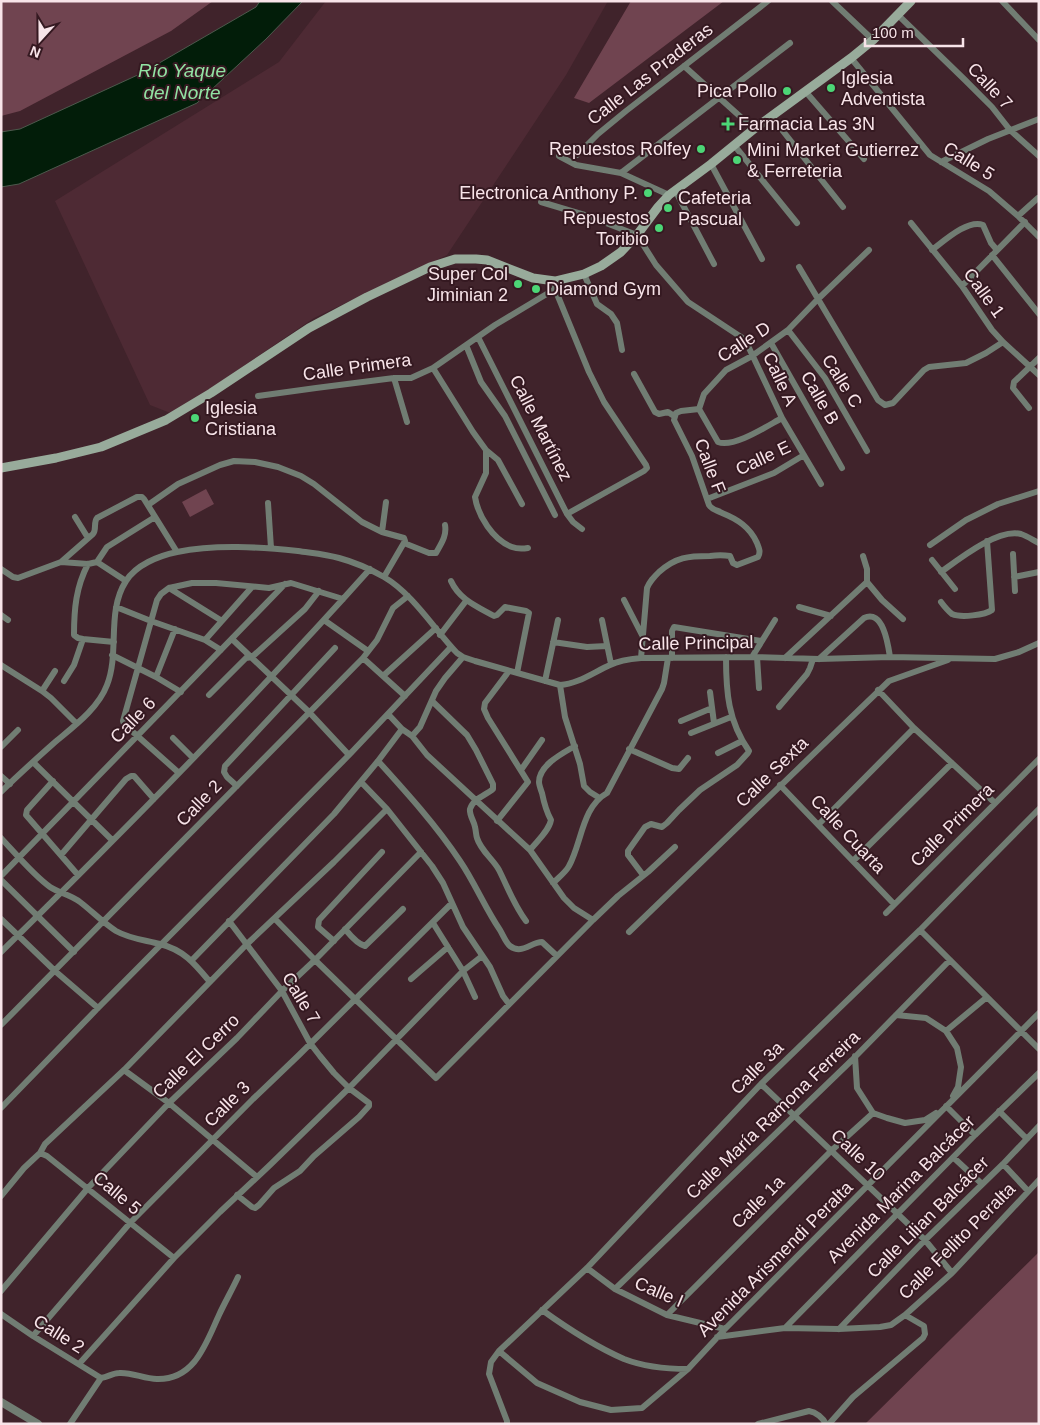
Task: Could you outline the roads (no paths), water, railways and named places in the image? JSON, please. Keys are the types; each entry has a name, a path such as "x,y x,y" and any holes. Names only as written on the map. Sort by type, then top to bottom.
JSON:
{"main road":[{"path":"1,468 56,458 101,447 166,420 211,393 309,328 430,267 455,259 476,258 487,260 555,285 601,266 621,252 672,192 711,164 771,116 851,58 911,1"}],"street":[{"name":"Calle Las Praderas","path":"577,156 598,134 768,1"},
{"path":"832,1 872,40"},
{"path":"1002,1 1039,40"},
{"name":"Calle 7","path":"898,15 965,80 1010,130 1039,156"},
{"path":"621,173 790,42"},
{"name":"Calle 5","path":"851,58 930,155 989,191 1025,222 1039,237"},
{"path":"684,66 754,129"},
{"path":"805,91 864,159"},
{"path":"771,116 843,207"},
{"path":"941,162 988,138 1039,120"},
{"path":"734,145 797,223"},
{"path":"559,156 576,165 621,173 672,192 714,264"},
{"path":"711,164 762,259"},
{"path":"1018,216 1038,198"},
{"path":"541,202 588,216 637,235"},
{"path":"962,286 1025,222"},
{"name":"Calle 1","path":"911,223 962,286 978,311 1002,342 1039,375"},
{"path":"932,250 959,230 977,223 983,225 991,243 997,250"},
{"name":"Calle A","path":"637,235 656,265 682,296 701,312 744,340 782,418 821,484"},
{"name":"Calle D","path":"699,409 704,394 726,370 752,356 788,330 869,250"},
{"path":"992,256 1039,314"},
{"path":"799,267 878,400 885,406 893,403 929,367 966,363 1002,342"},
{"path":"584,274 597,304 611,314 617,323 622,350"},
{"path":"555,285 589,372 604,402 647,468 567,514"},
{"name":"Calle Primera","path":"258,396 394,378 411,378 433,368 555,285"},
{"name":"Calle C","path":"788,330 825,378 867,451"},
{"name":"Calle Martínez","path":"478,337 567,514 582,529"},
{"name":"Calle B","path":"771,343 842,468"},
{"path":"466,345 481,382 505,416 555,515"},
{"path":"1029,408 1013,388 1013,385 1039,358"},
{"path":"433,368 473,432 486,450 498,460 522,504"},
{"path":"634,374 657,414 668,412 674,416 681,411 699,409 718,442 723,444 746,438 782,418"},
{"path":"394,378 408,422"},
{"name":"Calle F","path":"642,635 650,580 673,561 694,556 728,555 732,558 733,563 737,565 758,557 760,553 756,541 745,526 710,508 692,456 674,420 674,416"},
{"path":"486,450 486,473 475,497 483,519 505,544 512,548 528,548"},
{"name":"Calle E","path":"707,499 774,473 804,455"},
{"path":"148,505 178,484 234,461 278,467 301,476 314,484 362,522 382,532 402,537 405,540 384,576"},
{"path":"930,545 966,520 998,504 1039,491"},
{"path":"1,569 18,578 61,562 95,532 94,523 97,518 138,497 143,498 148,505 177,552"},
{"path":"382,532 386,502"},
{"path":"268,503 271,548"},
{"path":"75,517 88,538"},
{"path":"61,562 88,564 97,562 107,547 155,517"},
{"path":"404,543 429,554 436,553 445,533 444,525"},
{"path":"940,572 987,541 1021,534 1039,543"},
{"path":"941,602 952,614 958,616 977,615 992,610 987,541"},
{"path":"1,792 99,700 109,677 116,607 126,581 135,571 146,563 177,552 214,548 271,548 339,558 370,569 384,576 408,596 451,647 463,657 560,685 565,717 575,746 584,786 598,798"},
{"path":"1013,554 1015,591"},
{"path":"863,556 867,582 882,600 903,619"},
{"path":"932,560 955,588"},
{"path":"97,562 126,581"},
{"path":"88,564 82,573 75,600 74,635 83,639 114,642"},
{"path":"1,952 154,799 370,569"},
{"path":"1014,577 1039,572"},
{"path":"451,581 466,601 494,616 505,607 529,613 517,674"},
{"path":"785,658 867,582"},
{"path":"179,773 124,724 123,720 157,600 161,594 169,588 192,583 216,583 269,588 291,584 343,599"},
{"name":"Calle 6","path":"1,876 285,584"},
{"path":"205,640 252,587"},
{"path":"169,588 222,621"},
{"path":"209,695 246,658 252,657 305,609 319,591"},
{"name":"Calle 2","path":"1,1025 363,658 377,640 393,608 408,596"},
{"path":"624,600 642,635 640,658"},
{"path":"440,634 466,601"},
{"path":"116,607 205,640 222,650"},
{"path":"800,607 831,616"},
{"path":"1,615 8,620"},
{"path":"779,707 807,674 816,659 868,616 873,616 879,622 886,637 890,657"},
{"path":"324,620 368,651"},
{"path":"545,681 558,620"},
{"path":"602,620 611,664"},
{"path":"759,688 755,657 761,641 775,620"},
{"path":"553,883 569,866 590,809 598,798 607,793 662,689 670,658 674,627 761,641"},
{"path":"156,677 175,628"},
{"path":"383,676 436,628"},
{"path":"64,681 74,665 83,639"},
{"path":"232,639 309,712 349,755"},
{"path":"553,642 587,647 607,646"},
{"name":"Calle Principal","path":"560,685 574,683 611,664 640,658 755,657 816,659 890,657 995,659 1019,652 1039,643"},
{"path":"1,1108 349,755 451,647"},
{"path":"237,786 224,772 225,766 335,648"},
{"path":"112,655 181,692"},
{"path":"412,736 420,727 436,691 463,657"},
{"path":"643,875 628,855 628,852 645,827 651,824 662,827 700,790 737,765 749,752 731,717 727,696 726,657"},
{"path":"363,658 405,696"},
{"name":"Calle Sexta","path":"629,932 878,690 889,681 952,659"},
{"path":"1,665 42,691 76,723"},
{"path":"42,691 55,671"},
{"path":"510,671 485,703 484,709 528,782"},
{"path":"878,690 914,728 994,803"},
{"path":"710,692 714,723"},
{"path":"432,701 467,735 493,784 493,789 471,806 470,813 476,827 478,839 485,852 498,868 519,912 526,921"},
{"path":"681,721 712,708"},
{"path":"388,714 402,729 412,736 427,755 530,850 564,898 574,908 593,920"},
{"path":"691,733 731,717"},
{"path":"819,824 914,728"},
{"path":"192,960 297,852 361,782 402,729"},
{"path":"1,747 18,730"},
{"path":"173,738 193,758"},
{"path":"521,770 542,740"},
{"path":"718,753 742,741"},
{"path":"530,850 546,831 551,820 539,781 547,765 575,746"},
{"path":"629,749 672,768 679,769 688,758"},
{"name":"Calle Primera","path":"886,913 1039,759"},
{"path":"378,761 422,811 461,861 496,925 510,946 522,949 536,942 542,942 556,955"},
{"path":"33,762 112,840"},
{"path":"853,861 952,763"},
{"path":"1,776 10,784"},
{"path":"61,855 126,779 134,776 154,799"},
{"path":"53,781 26,812 29,820 78,875"},
{"path":"497,821 528,782 539,781"},
{"path":"361,782 387,809 443,883 463,927 494,975 503,996 509,1004"},
{"name":"Calle Cuarta","path":"780,785 894,904"},
{"path":"1,1196 24,1168 40,1153 45,1144 124,1070 247,944 387,809"},
{"name":"Calle 3a","path":"499,1351 587,1268 761,1084 920,930 1039,809"},
{"path":"1,838 49,886 61,893 72,896 116,930 127,936 161,944 180,952 192,960 210,982"},
{"path":"275,919 436,1078 556,955 618,896 637,882 675,847"},
{"path":"334,940 318,927 319,920 382,852"},
{"name":"Calle El Cerro","path":"1,1291 88,1188 169,1103 238,1038 282,991 421,852"},
{"path":"1,880 74,952"},
{"name":"Calle 3","path":"33,1336 130,1223 212,1139 452,903"},
{"path":"345,929 364,946 403,909"},
{"path":"1,919 98,1008"},
{"name":"Calle 7","path":"229,921 282,991 310,1043 334,1073 349,1088 369,1103 369,1106 359,1117 300,1170 274,1188 256,1208 237,1195"},
{"path":"433,922 463,970 475,997"},
{"path":"920,930 1039,1049"},
{"path":"411,979 448,947"},
{"path":"79,1364 174,1258 349,1088 463,970 482,956"},
{"name":"Calle María Ramona Ferreira","path":"615,1289 852,1060 950,960"},
{"path":"946,1032 987,997"},
{"name":"Avenida Arismendi Peralta","path":"499,1351 537,1383 580,1402 611,1410 642,1408 688,1369 725,1329 1039,1013"},
{"path":"855,1056 857,1088 873,1113 906,1122 925,1120 946,1106 958,1087 961,1067 957,1048 946,1032 926,1018 896,1015"},
{"path":"124,1070 169,1103 257,1177"},
{"name":"Avenida Marina Balcácer","path":"785,1328 1039,1072"},
{"name":"Calle 10","path":"761,1084 925,1240 952,1273"},
{"path":"946,1106 976,1135"},
{"path":"1000,1111 1027,1139"},
{"name":"Calle 1a","path":"667,1315 831,1151 873,1113"},
{"name":"Calle Lilian Balcácer","path":"838,1328 1039,1126"},
{"name":"Calle 5","path":"40,1153 88,1188 174,1258"},
{"path":"954,1158 982,1184"},
{"path":"1003,1164 1028,1191"},
{"name":"Calle Fellito Peralta","path":"717,1338 785,1328 886,1327 891,1325 952,1273 1039,1180"},
{"name":"Calle I","path":"587,1268 615,1289 667,1315 725,1329"},
{"path":"70,1424 101,1378 121,1372 157,1380 181,1374 189,1368 207,1346 238,1277"},
{"path":"542,1310 568,1329 625,1359 671,1369 688,1369"},
{"name":"Calle 2","path":"1,1314 101,1378"},
{"path":"762,1423 809,1411 820,1416 828,1424 853,1397 923,1338 926,1330 924,1326 905,1315"},
{"path":"499,1351 491,1362 489,1374 507,1424"},
{"path":"1,1402 38,1424"}],"water":[{"name":"Río Yaque del Norte","path":"260,1 303,1 266,39 197,103 19,184 1,187 1,132 20,129 142,73 256,7"}],"place":[{"name":"Iglesia Adventista","path":"831,88"},
{"name":"Pica Pollo","path":"787,91"},
{"name":"Farmacia Las 3N","path":"728,124"},
{"name":"Repuestos Rolfey","path":"701,149"},
{"name":"Mini Market Gutierrez & Ferreteria","path":"737,160"},
{"name":"Electronica Anthony P.","path":"648,193"},
{"name":"Cafeteria Pascual","path":"668,208"},
{"name":"Repuestos Toribio","path":"659,228"},
{"name":"Super Col Jiminian 2","path":"518,284"},
{"name":"Diamond Gym","path":"536,289"},
{"name":"Iglesia Cristiana","path":"195,418"}]}
